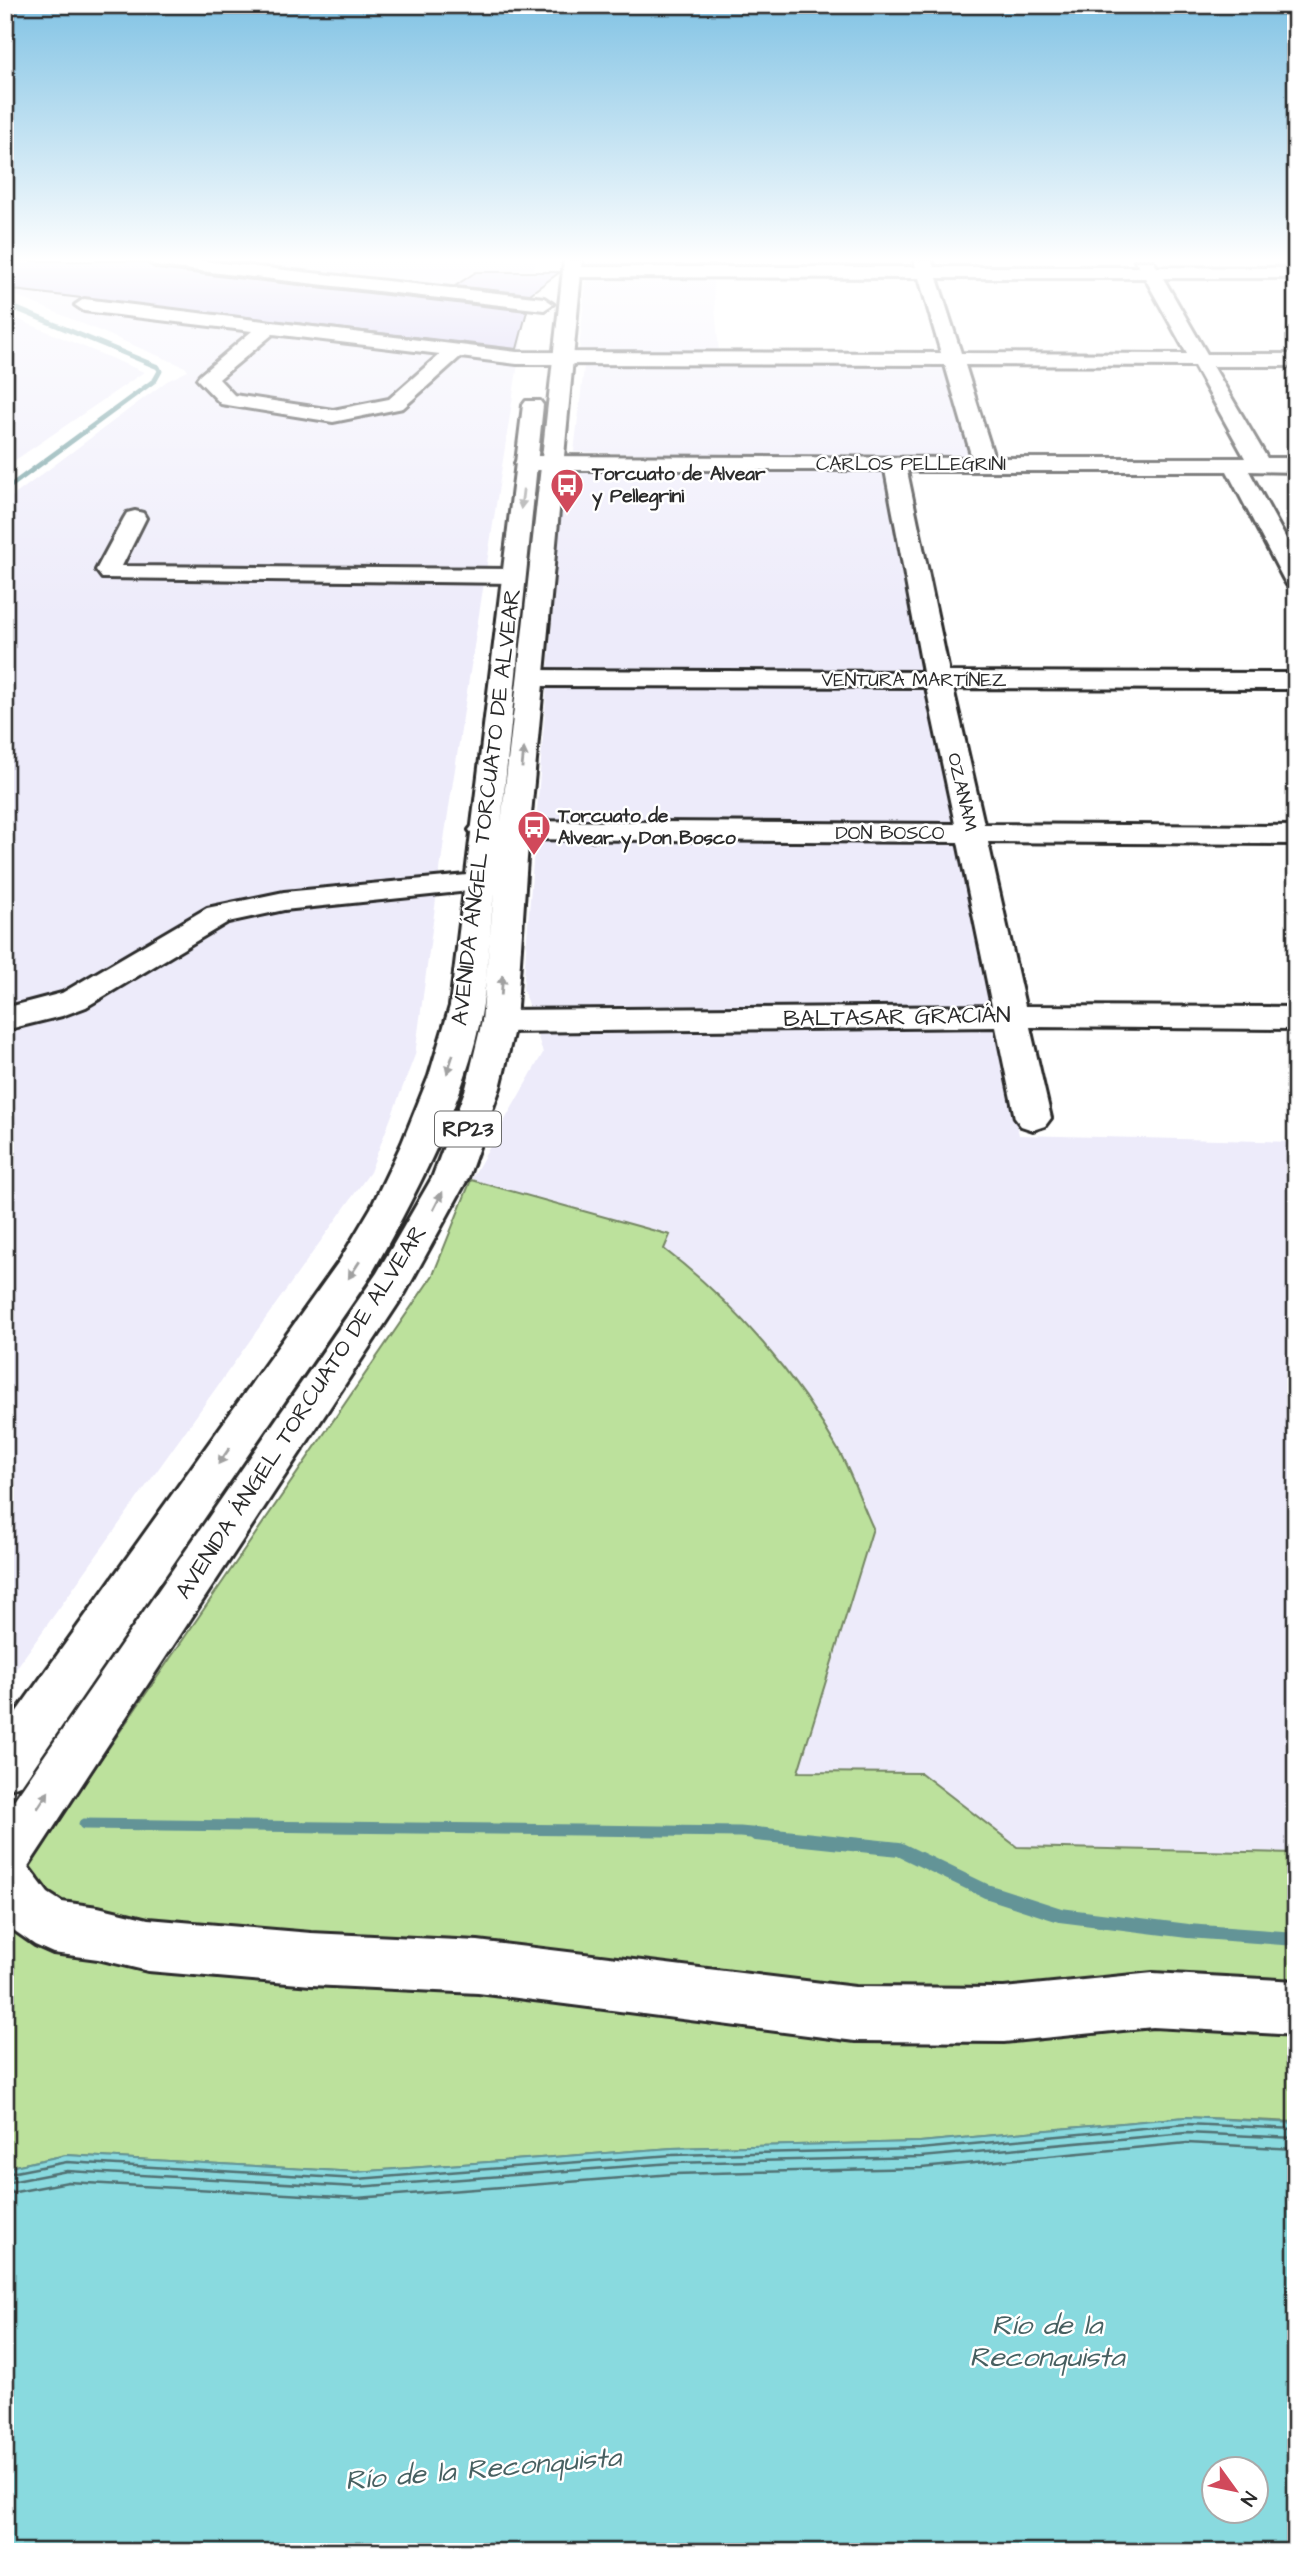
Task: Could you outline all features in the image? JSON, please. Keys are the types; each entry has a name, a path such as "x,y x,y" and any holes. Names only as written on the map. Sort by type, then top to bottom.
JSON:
{"street":[{"path":"208,380 228,400 333,416 346,416 396,404 422,380"},
{"name":"AVENIDA ÁNGEL TORCUATO DE ALVEAR","path":"5,1768 354,1270 392,1205 430,1121 466,1006 478,884 499,830 532,678 540,463 547,380"},
{"path":"960,380 985,465"},
{"path":"1212,380 1260,465"},
{"name":"AVENIDA ÁNGEL TORCUATO DE ALVEAR","path":"5,1857 398,1273 450,1178 483,1088 499,1021 499,830 513,576 540,463"},
{"name":"CARLOS PELLEGRINI","path":"540,463 1296,465"},
{"name":"OZANAM","path":"895,465 937,681 1033,1118"},
{"path":"1235,465 1296,580"},
{"path":"135,518 108,570 111,573 513,576"},
{"name":"VENTURA MARTÍNEZ","path":"532,678 1296,681"},
{"name":"DON BOSCO","path":"499,830 1296,835"},
{"path":"5,1019 50,1009 74,1000 195,925 218,915 284,901 478,884"},
{"name":"BALTASAR GRACIÁN","path":"499,1021 1012,1016 1296,1018"},
{"path":"5,1878 30,1911 53,1927 148,1944 311,1959 478,1968 855,2014 1004,2015 1153,2000 1296,2008"}],"shaded area":[{"path":"5,380 132,380 5,467"},
{"path":"515,380 445,833 415,1055 370,1172 5,1684 5,502 167,381"},
{"path":"582,380 948,380 971,461 574,452"},
{"path":"564,468 887,471 1019,1135 1296,1142 1296,1853 1017,1847 921,1773 798,1772 873,1528 841,1456 802,1392 749,1326 694,1272 664,1249 670,1235 471,1180 543,1053 523,989"}],"green space":[{"path":"471,1180 670,1235 664,1249 716,1293 763,1343 805,1397 841,1455 873,1528 798,1772 921,1773 1017,1847 1296,1853 1296,2122 1186,2117 920,2142 672,2148 356,2172 66,2155 5,2168 5,1908 41,1847 433,1275"}],"water":[{"name":"Río de la Reconquista","path":"1186,2117 1296,2123 1296,2552 5,2552 5,2168 66,2155 356,2172 672,2148 920,2142"}],"waterway":[{"path":"5,490 155,380"},
{"path":"84,1824 740,1832 773,1835"},
{"path":"756,1834 899,1849 986,1891 1060,1915 1188,1931 1296,1939"}],"place":[{"name":"Torcuato de Alvear y Pellegrini","path":"567,515"},
{"name":"Torcuato de Alvear y Don Bosco","path":"534,857"}]}
